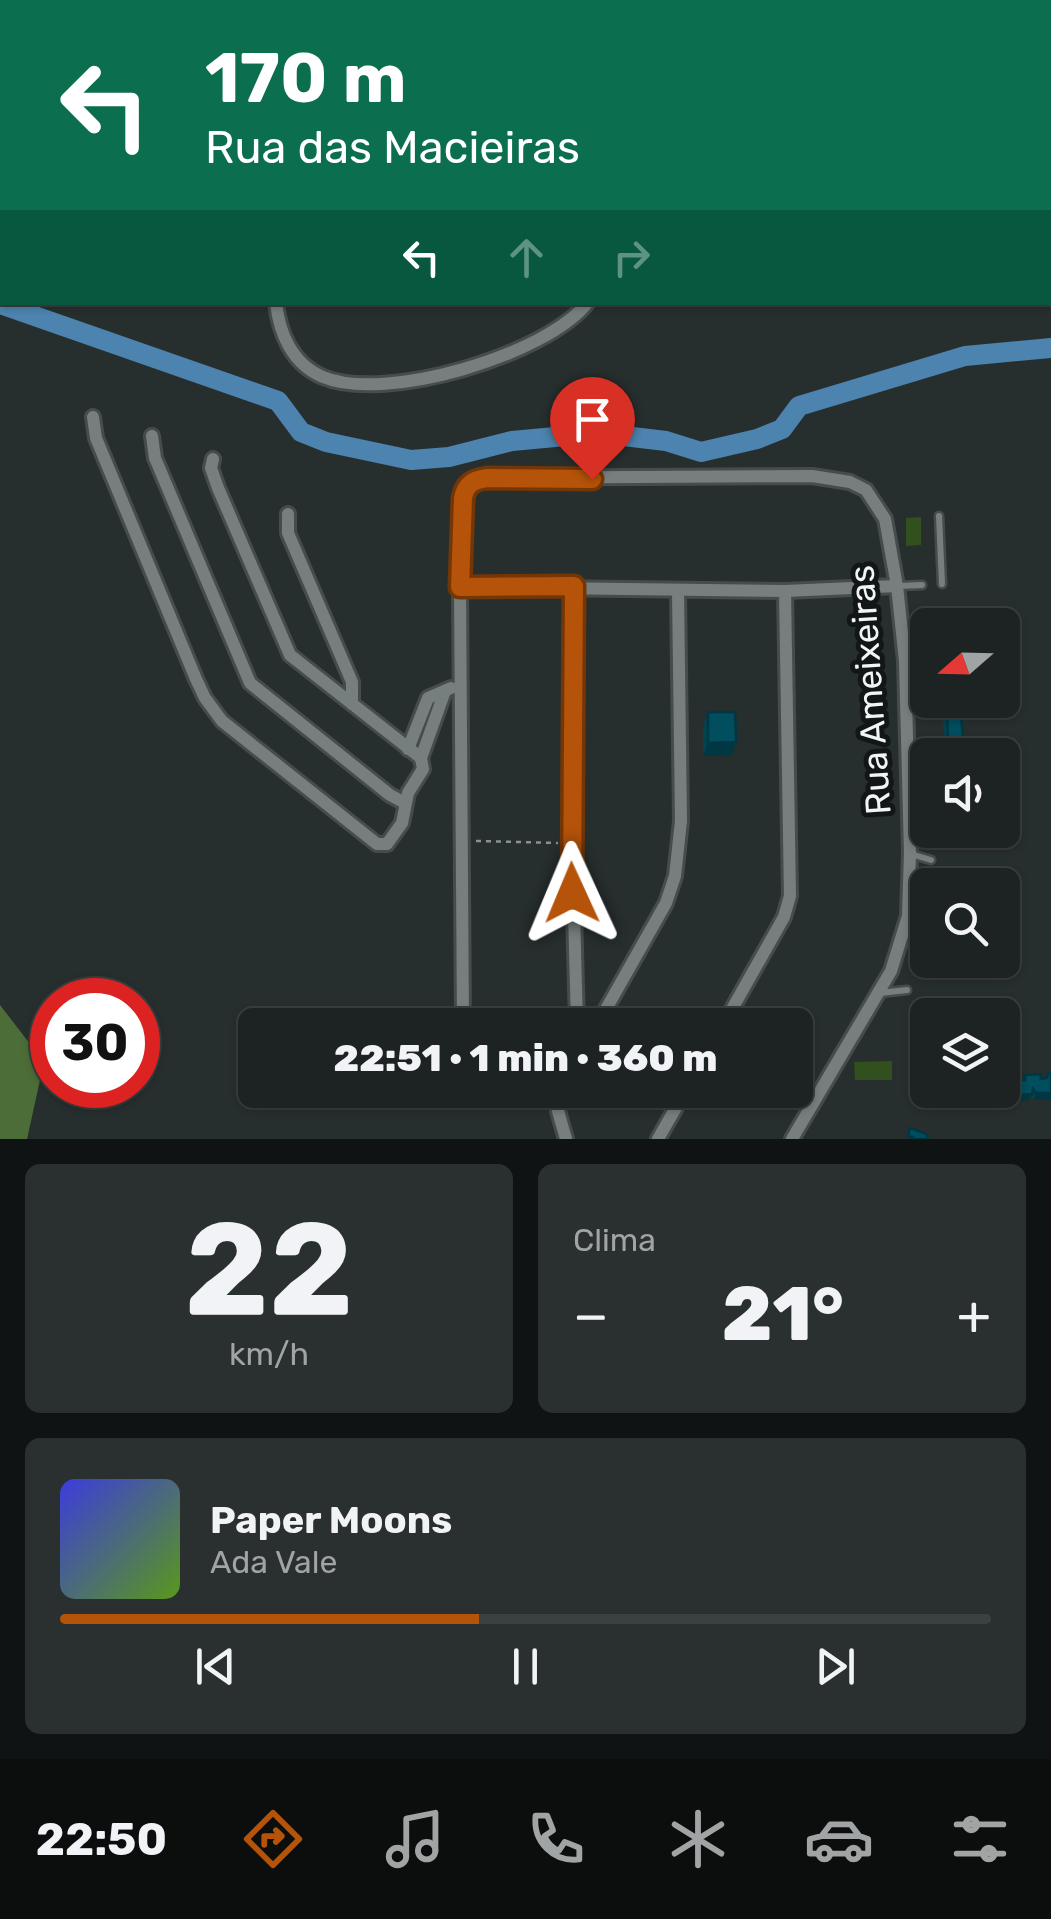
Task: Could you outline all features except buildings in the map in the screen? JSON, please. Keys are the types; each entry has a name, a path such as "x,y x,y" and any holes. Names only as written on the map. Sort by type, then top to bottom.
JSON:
{"street":[{"path":"276,305 279,326 296,358 319,376 343,384 409,380 484,365 550,336 585,305"},
{"path":"94,417 96,438 196,679 212,710 234,732 377,844 387,844 402,822 405,803 422,770 426,726"},
{"path":"152,436 155,458 250,683 390,796 405,803"},
{"path":"213,459 211,468 218,488 285,647 299,664 422,758"},
{"name":"Rua Ameixeiras","path":"460,587 465,489 472,482 487,478 627,480 778,474 850,482 866,490 884,519 898,586 905,661 908,916 891,970 792,1139"},
{"path":"288,514 288,533 352,682 352,704"},
{"path":"574,586 572,843 577,1008"},
{"path":"464,1008 460,587 786,591 898,586"},
{"path":"607,1008 666,903 676,876 680,821 678,590"},
{"path":"732,1008 784,916 790,896 786,591"},
{"path":"408,749 445,691 462,683"},
{"path":"559,1108 566,1139"},
{"path":"658,1139 676,1108"}],"lane":[{"path":"938,516 942,584"},
{"path":"898,586 922,585"},
{"path":"905,661 910,661"},
{"path":"910,853 931,860"},
{"path":"879,993 908,990"}],"path":[{"path":"464,840 572,843"}],"green space":[{"path":"921,517 921,545 906,546 906,518"},
{"path":"0,1005 30,1044 30,1108 34,1108 27,1139 0,1139"},
{"path":"892,1061 892,1080 855,1080 854,1062"}],"waterway":[{"path":"3,305 278,401 301,432 326,442 411,460 449,457 512,441 598,433 666,441 701,452 782,429 799,406 965,356 1051,348"}],"route":[{"path":"572,893 574,586 460,587 463,498 472,482 487,478 592,479"}]}
